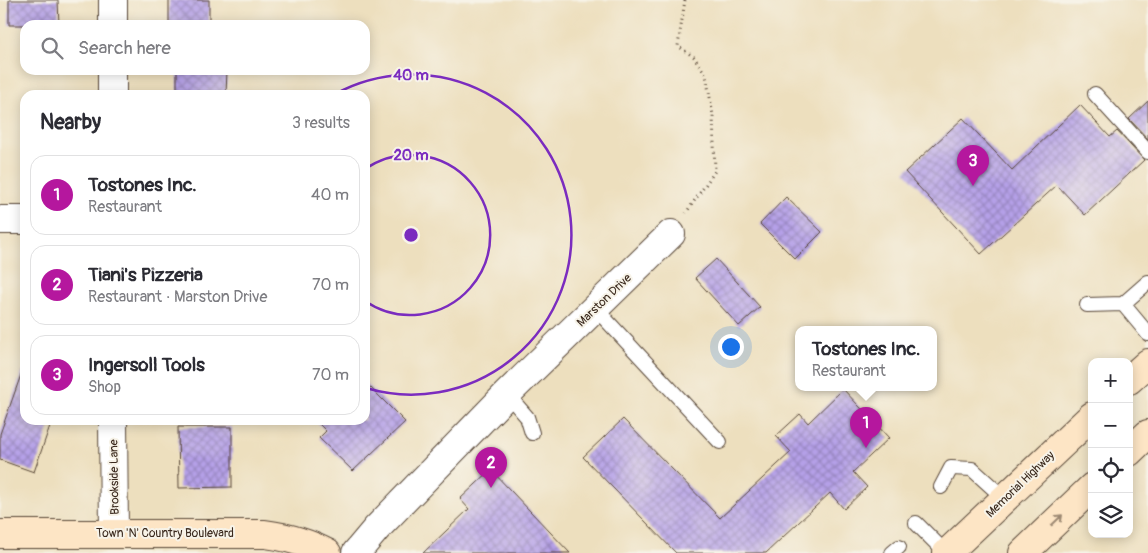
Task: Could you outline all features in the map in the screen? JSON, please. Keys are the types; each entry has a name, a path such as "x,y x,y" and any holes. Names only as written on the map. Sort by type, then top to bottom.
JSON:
{"main road":[{"path":"1133,376 1148,363"},
{"name":"Memorial Highway","path":"947,553 1088,420"},
{"path":"1133,448 1148,434"},
{"path":"1023,553 1088,491"},
{"name":"Town 'N' Country Boulevard","path":"0,534 265,534 302,541 326,553"}],"street":[{"path":"113,0 113,20"},
{"path":"112,75 112,90"},
{"path":"0,220 20,220"},
{"name":"Marston Drive","path":"356,553 377,528 507,394 671,234"},
{"name":"Brookside Lane","path":"113,425 114,533"}],"lane":[{"path":"1095,94 1148,152"},
{"path":"1087,305 1123,304 1148,282"},
{"path":"1123,304 1148,334"},
{"path":"595,308 720,442"},
{"path":"507,394 526,417 532,434"},
{"path":"941,486 950,468 972,469 1005,499"},
{"path":"916,523 947,553"}],"path":[{"path":"671,234 714,171 713,115 706,75 694,57 678,46 685,0"}],"building":[{"path":"9,0 58,0 59,20 20,20 20,25 9,25"},
{"path":"169,0 209,0 209,20 169,20"},
{"path":"177,75 227,75 226,90 177,90"},
{"path":"1148,101 1148,139 1129,119"},
{"path":"1080,105 1110,137 1117,131 1144,160 1085,215 1057,185 981,254 905,172 963,118 1012,170"},
{"path":"786,197 822,232 795,259 760,224"},
{"path":"716,259 760,307 739,326 695,278"},
{"path":"20,378 20,425 50,425 34,472 0,460 0,434"},
{"path":"370,387 405,422 353,471 319,438 326,431 320,425 370,425"},
{"path":"841,391 845,391 889,438 853,472 867,487 844,509 830,493 766,553 676,553 583,457 623,419 720,518 791,452 776,436 800,414 808,423"},
{"path":"178,427 232,427 232,487 179,488"},
{"path":"491,470 570,553 423,553 469,509 460,499"}],"place":[{"name":"Ingersoll Tools","path":"973,186"},
{"name":"Tostones Inc.","path":"866,448"},
{"name":"Tiani's Pizzeria","path":"491,488"}]}
